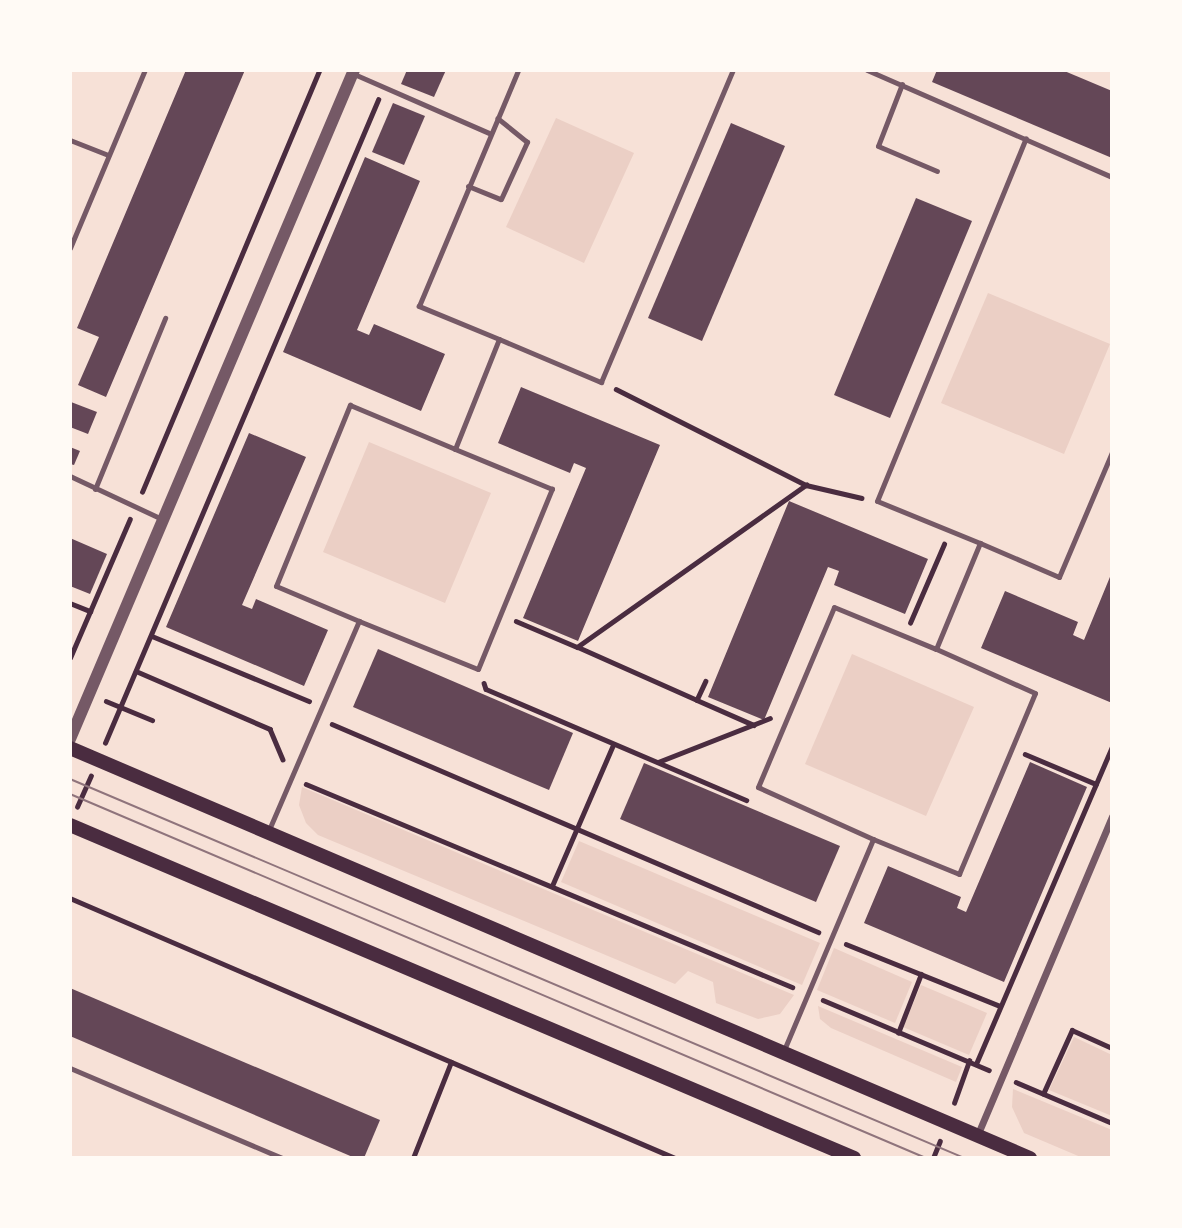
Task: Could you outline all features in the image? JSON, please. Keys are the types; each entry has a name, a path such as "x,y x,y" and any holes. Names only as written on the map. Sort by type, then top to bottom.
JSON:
{"main road":[{"path":"70,748 267,835 1030,1158"},
{"path":"70,825 854,1158"}],"street":[{"path":"70,739 353,71"},
{"path":"977,1136 1112,816"}],"lane":[{"path":"70,248 145,70"},
{"path":"518,70 489,133 419,306 601,382 733,70"},
{"path":"867,70 1112,177"},
{"path":"353,71 489,133"},
{"path":"902,84 878,146 937,171"},
{"path":"468,186 501,200 527,142 496,118"},
{"path":"1026,138 877,501 1059,577 1112,452"},
{"path":"70,140 108,155"},
{"path":"95,489 165,318"},
{"path":"455,449 499,338"},
{"path":"350,405 552,489 478,669 359,621 276,586 350,405"},
{"path":"70,476 163,519"},
{"path":"936,649 980,543"},
{"path":"834,607 904,636 1035,693 959,874 758,788 834,607"},
{"path":"267,835 320,706 359,621"},
{"path":"783,1053 873,839"},
{"path":"70,1068 282,1158"}],"path":[{"path":"70,658 319,70"},
{"path":"75,810 152,636 384,86"},
{"path":"601,382 806,485 877,501"},
{"path":"577,647 806,485"},
{"path":"904,636 944,543"},
{"path":"70,603 90,611"},
{"path":"512,632 517,620 754,724"},
{"path":"152,636 320,706 335,729 1000,1006"},
{"path":"478,669 486,689 613,745 752,802 758,788"},
{"path":"136,671 270,729 290,777 1112,1123"},
{"path":"486,689 491,677"},
{"path":"697,700 706,681"},
{"path":"89,694 152,720"},
{"path":"657,763 790,710"},
{"path":"552,886 613,745"},
{"path":"976,1064 1112,746"},
{"path":"1011,749 1096,784"},
{"path":"70,898 675,1158"},
{"path":"898,1033 921,974"},
{"path":"1043,1094 1072,1030 1112,1048"},
{"path":"412,1158 451,1062"}],"shaded area":[{"path":"556,118 634,153 584,263 506,227"},
{"path":"988,293 1110,344 1064,454 941,403"},
{"path":"369,442 491,493 445,603 323,552"},
{"path":"852,654 974,707 926,816 805,764"},
{"path":"302,787 794,995 780,1014 758,1019 716,1003 713,982 688,971 675,984 318,835 306,823 299,805"},
{"path":"579,841 820,943 802,985 561,882"},
{"path":"834,948 912,982 895,1023 817,990"},
{"path":"921,985 987,1013 969,1055 903,1027"},
{"path":"818,1006 962,1067 956,1082 831,1028 820,1019"},
{"path":"1074,1037 1112,1055 1112,1116 1049,1090"},
{"path":"1013,1089 1112,1130 1112,1158 1083,1158 1024,1133 1012,1107"}],"building":[{"path":"186,70 245,70 106,397 78,385 99,337 77,328"},
{"path":"407,70 446,70 434,97 401,84"},
{"path":"937,70 1062,70 1112,91 1112,158 932,82"},
{"path":"393,103 425,116 404,165 372,152"},
{"path":"731,123 785,146 702,341 648,318"},
{"path":"365,157 420,181 357,330 369,335 374,324 445,354 421,411 283,352"},
{"path":"916,198 972,221 890,418 834,395"},
{"path":"521,387 660,445 578,641 523,618 586,468 574,463 570,473 498,443"},
{"path":"71,402 97,412 88,434 70,427"},
{"path":"249,433 306,457 242,605 252,609 256,599 328,630 304,686 166,627"},
{"path":"70,447 80,451 74,465 70,464"},
{"path":"789,501 928,559 905,614 834,585 839,571 828,567 764,720 708,697"},
{"path":"70,538 107,554 90,594 70,586"},
{"path":"1112,572 1112,703 981,648 1005,591 1078,622 1073,635 1084,640"},
{"path":"378,649 573,733 549,790 353,707"},
{"path":"1030,762 1087,787 1004,982 864,923 888,866 961,897 957,908 966,912"},
{"path":"644,763 840,846 816,902 620,819"},
{"path":"70,988 380,1120 364,1158 355,1158 70,1036"}],"tram line":[{"path":"70,779 964,1158"},
{"path":"70,794 926,1158"}]}
